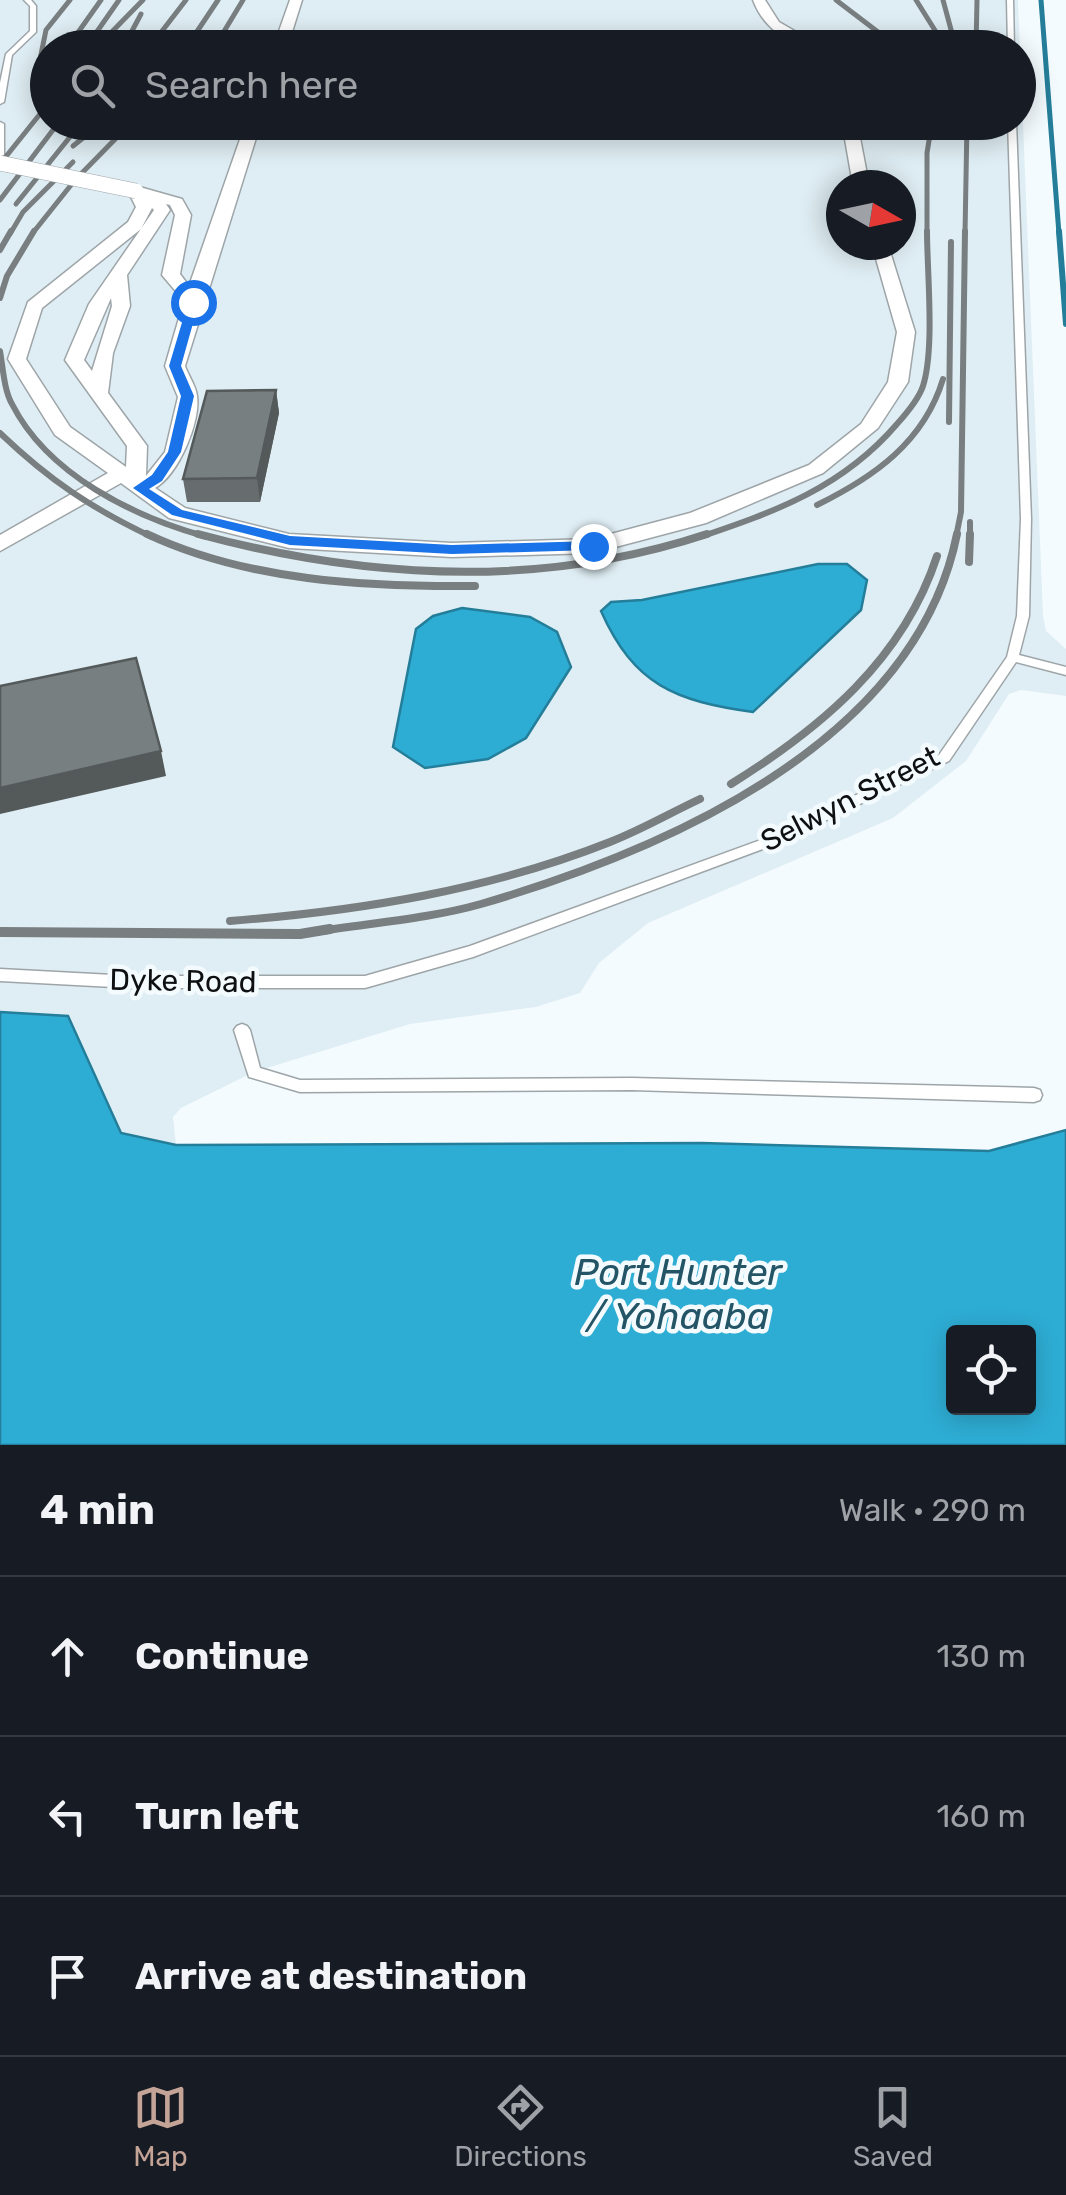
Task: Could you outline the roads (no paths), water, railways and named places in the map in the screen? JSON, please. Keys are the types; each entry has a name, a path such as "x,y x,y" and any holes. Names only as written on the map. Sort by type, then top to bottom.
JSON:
{"street":[{"path":"286,30 296,0"},
{"path":"759,0 762,12 782,30"},
{"path":"0,544 132,482 157,478 175,452 188,396 175,366 248,140"},
{"path":"852,140 858,170"},
{"path":"0,163 176,202 183,215 172,276 193,302"},
{"path":"132,482 136,446 74,360 98,304 162,210 142,192"},
{"path":"142,192 144,207 135,225 34,306 17,359 62,431 132,482 177,512 290,541 452,550 593,546 698,518 816,469 868,428 898,382 906,332 884,260"},
{"path":"98,394 104,353 121,306 118,275"}],"lane":[{"path":"27,0 33,6 33,30"},
{"path":"1010,0 1011,30"},
{"path":"0,102 9,54 30,35"},
{"path":"0,124 0,155"},
{"name":"Selwyn Street","path":"365,982 472,950 774,840 944,758 1012,657 1023,616 1026,519 1013,140"},
{"path":"1012,657 1066,671"},
{"name":"Dyke Road","path":"0,975 132,982 365,982"},
{"path":"242,1030 254,1072 300,1086 632,1084 1034,1095"}],"water":[{"path":"818,564 847,564 867,580 861,610 753,712 701,702 660,685 628,656 601,611 611,602 642,600"},
{"path":"462,608 530,617 557,632 571,667 526,738 488,759 425,768 393,747 416,629 433,616"},
{"name":"Port Hunter / Yohaaba","path":"0,1012 68,1016 121,1133 176,1145 702,1143 989,1151 1066,1130 1066,1445 0,1445"}],"waterway":[{"path":"1041,0 1059,234"},
{"path":"1059,231 1066,324"}],"railway":[{"path":"46,30 70,0"},
{"path":"80,30 101,0"},
{"path":"98,30 119,0"},
{"path":"114,30 143,0"},
{"path":"163,30 186,0"},
{"path":"198,30 218,0"},
{"path":"225,30 243,0"},
{"path":"836,0 875,30"},
{"path":"916,0 935,30"},
{"path":"943,0 951,30"},
{"path":"976,30 977,0"},
{"path":"133,30 141,14"},
{"path":"0,164 30,126"},
{"path":"0,200 45,140"},
{"path":"16,204 68,140"},
{"path":"73,146 80,140"},
{"path":"33,233 75,180 114,140"},
{"path":"927,231 929,140"},
{"path":"965,234 967,140"},
{"path":"10,234 23,212 73,162"},
{"path":"0,250 11,231"},
{"path":"700,537 782,506 831,481 876,446 912,406 923,386 929,352 927,231"},
{"path":"956,537 961,512 965,231"},
{"path":"0,298 7,276 33,233"},
{"path":"949,422 951,242"},
{"path":"0,351 9,398 47,452 70,472 123,505 207,537"},
{"path":"817,505 858,482 894,455 923,421 943,379"},
{"path":"0,433 72,492 152,537"},
{"path":"970,522 970,534"},
{"path":"147,534 225,562 308,578 475,586"},
{"path":"198,534 325,561 453,571 581,564 707,534"},
{"path":"969,562 970,534"},
{"path":"315,932 461,909 553,881 627,853 701,818 772,777 836,729 891,672 932,608 956,537"},
{"path":"731,784 796,739 855,688 903,628 937,556"},
{"path":"230,921 375,904 518,873 610,842 700,799"},
{"path":"0,932 300,934 330,929"}]}
